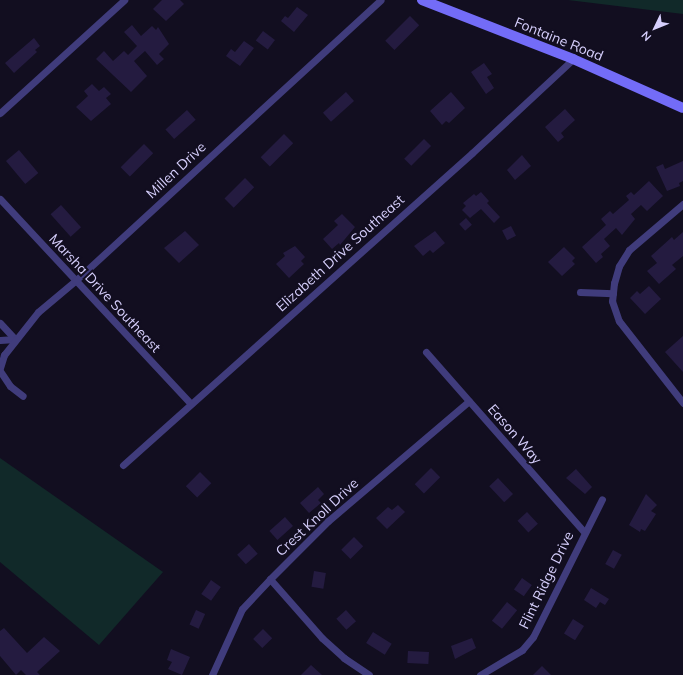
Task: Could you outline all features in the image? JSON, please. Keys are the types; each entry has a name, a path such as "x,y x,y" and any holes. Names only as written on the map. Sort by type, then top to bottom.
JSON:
{"main road":[{"name":"Fontaine Road","path":"422,0 573,59 683,108"}],"street":[{"path":"0,113 124,0"},
{"name":"Millen Drive","path":"0,368 4,355 15,339 38,312 75,281 381,0"},
{"name":"Elizabeth Drive Southeast","path":"123,465 573,59"},
{"name":"Marsha Drive Southeast","path":"0,199 191,404"},
{"path":"683,204 629,250 619,266 612,301 619,321 680,393 683,402"},
{"path":"580,292 613,293"},
{"path":"0,323 15,339"},
{"path":"0,340 15,339"},
{"name":"Eason Way","path":"426,352 584,532"},
{"path":"0,371 10,386 23,396"},
{"name":"Crest Knoll Drive","path":"212,675 242,609 270,579 328,521 469,401"},
{"name":"Flint Ridge Drive","path":"480,675 522,650 533,637 584,532 602,499"},
{"path":"270,579 322,638 344,658 369,675"}],"green space":[{"path":"568,0 683,0 683,14"},
{"path":"0,458 163,572 99,645 0,562"}],"building":[{"path":"162,0 180,0 184,4 166,21 153,9"},
{"path":"297,7 308,15 294,32 281,21 285,16 288,18"},
{"path":"410,16 419,25 394,50 385,41"},
{"path":"132,25 141,36 152,26 156,30 158,27 169,44 159,54 164,59 157,65 145,51 134,61 147,76 131,92 96,59 104,51 113,61 124,51 128,55 137,46 124,32"},
{"path":"263,31 275,40 268,50 256,41"},
{"path":"34,38 40,46 35,50 37,52 14,73 5,63"},
{"path":"244,41 254,48 240,66 226,56 231,49 235,52"},
{"path":"484,63 492,74 487,77 494,88 486,94 471,72"},
{"path":"92,84 99,91 104,87 111,94 106,98 111,104 91,121 76,107 88,96 84,91"},
{"path":"346,92 354,101 331,122 323,113"},
{"path":"451,92 465,108 449,123 446,121 442,125 430,111"},
{"path":"565,109 575,120 561,133 564,137 558,142 545,127"},
{"path":"187,110 196,120 174,139 165,129"},
{"path":"284,134 293,143 270,167 261,157"},
{"path":"424,139 431,146 411,166 404,159"},
{"path":"144,144 153,153 130,177 121,167"},
{"path":"19,150 38,173 25,184 6,161"},
{"path":"522,155 531,166 515,180 507,170"},
{"path":"683,161 683,181 679,183 680,186 667,191 656,167 663,164 665,169"},
{"path":"245,178 254,187 234,208 224,199"},
{"path":"649,181 663,196 647,211 641,205 631,214 635,219 622,235 616,228 604,239 610,246 601,254 603,257 596,263 582,247 606,225 601,219 610,211 613,214 629,200 626,196 631,192 634,195"},
{"path":"481,192 489,201 487,203 500,217 494,223 481,209 470,218 462,210 466,206 463,203 474,194 476,196"},
{"path":"61,205 81,227 71,237 51,214"},
{"path":"342,214 355,227 340,245 339,243 332,249 323,239 338,225 334,221"},
{"path":"466,218 472,225 465,231 459,224"},
{"path":"511,226 516,236 507,240 502,231"},
{"path":"185,231 199,245 179,263 164,248"},
{"path":"435,231 445,243 433,253 430,250 423,256 414,246"},
{"path":"683,232 683,256 672,265 676,269 659,284 647,271 657,263 651,256 672,237 674,240"},
{"path":"295,246 305,257 301,261 304,264 289,278 276,264 285,256 283,253"},
{"path":"564,247 575,258 572,261 575,264 562,276 548,262"},
{"path":"649,286 661,299 645,314 630,298 637,291 640,294"},
{"path":"683,336 683,372 665,352"},
{"path":"431,468 440,477 424,493 415,484"},
{"path":"576,469 592,487 585,494 566,478"},
{"path":"200,472 211,483 197,497 186,486"},
{"path":"498,478 513,494 504,502 489,486"},
{"path":"318,487 324,494 318,500 321,503 309,513 300,503"},
{"path":"646,494 657,505 651,511 656,514 645,531 641,529 640,532 629,525"},
{"path":"398,505 405,512 387,529 376,518 388,507 392,510"},
{"path":"527,512 538,524 528,533 517,521"},
{"path":"285,517 293,526 277,540 269,531"},
{"path":"354,537 363,546 350,559 341,550"},
{"path":"249,544 258,554 246,564 237,555"},
{"path":"613,550 622,555 614,569 605,564"},
{"path":"314,571 326,573 323,589 311,587"},
{"path":"522,578 532,585 524,596 514,589"},
{"path":"211,580 221,587 211,601 201,594"},
{"path":"591,588 609,599 605,605 600,602 596,608 584,600"},
{"path":"507,602 517,610 502,629 492,621"},
{"path":"196,610 205,614 199,629 189,625"},
{"path":"346,610 356,621 346,630 336,619"},
{"path":"573,619 584,626 575,640 564,633"},
{"path":"4,628 27,653 44,637 60,651 37,672 40,675 26,675 21,670 16,675 0,656 0,631"},
{"path":"263,629 272,638 262,648 253,639"},
{"path":"373,632 392,644 385,655 366,643"},
{"path":"472,638 476,648 455,659 451,646"},
{"path":"171,649 190,657 182,675 168,669 172,662 167,660"},
{"path":"408,651 429,652 428,664 407,663"},
{"path":"311,665 322,675 301,675"},
{"path":"542,666 551,675 533,675"}]}
